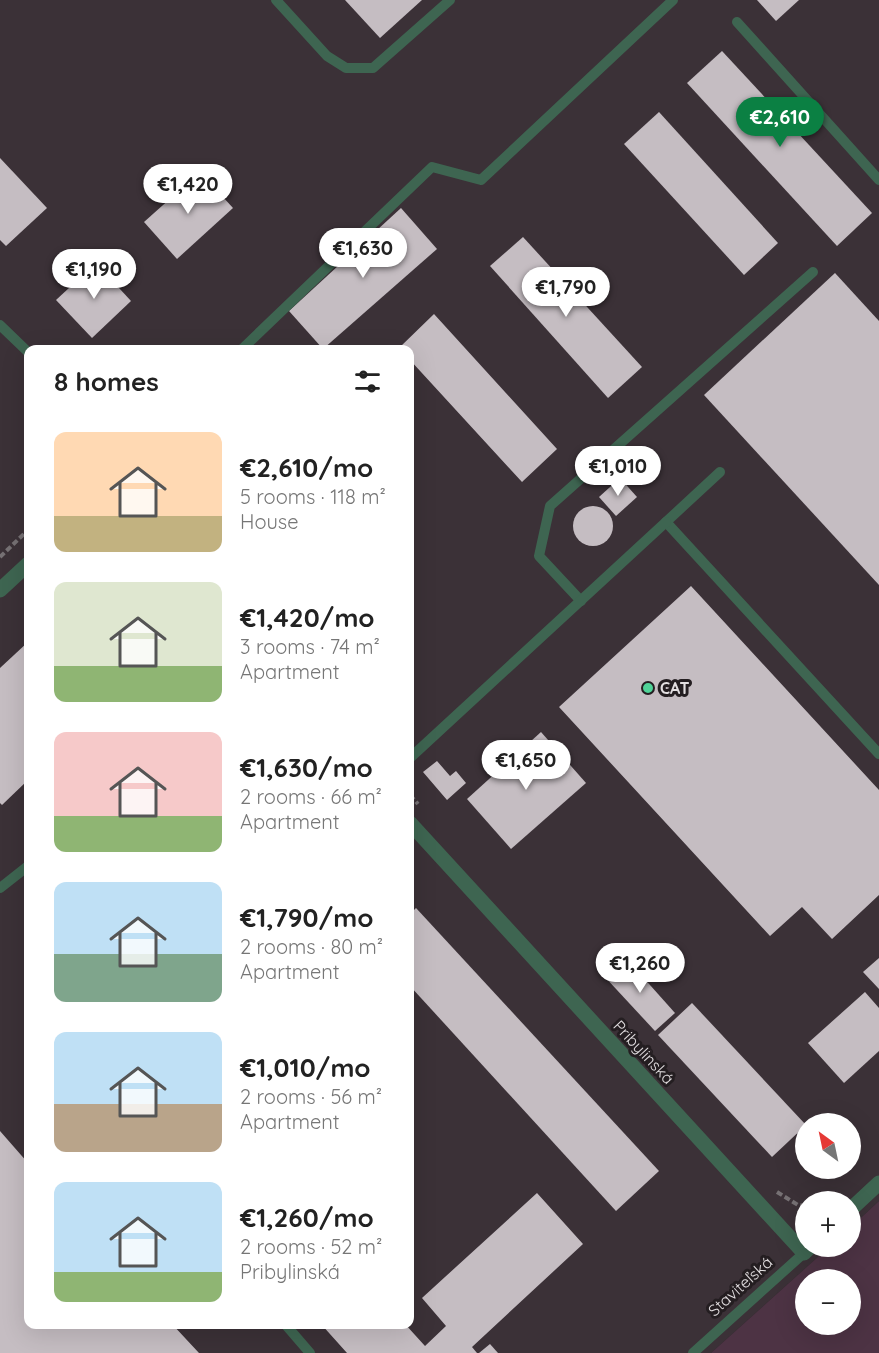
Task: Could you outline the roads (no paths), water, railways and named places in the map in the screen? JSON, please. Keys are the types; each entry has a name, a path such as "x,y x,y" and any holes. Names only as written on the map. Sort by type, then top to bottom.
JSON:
{"street":[{"path":"0,590 24,568"},
{"name":"Pribylinská","path":"414,827 795,1236"},
{"path":"861,1200 879,1183"}],"lane":[{"path":"276,0 327,56 346,68 373,68 450,0"},
{"path":"246,345 432,167 481,180 674,0"},
{"path":"737,22 879,180"},
{"path":"581,601 539,556 550,506 813,272"},
{"path":"0,325 24,348"},
{"path":"414,754 720,472"},
{"path":"666,522 879,754"},
{"path":"0,888 24,869"},
{"name":"Staviteľská","path":"693,1353 800,1257"},
{"path":"289,1329 310,1353"}],"place":[{"name":"CAT","path":"648,688"}]}
